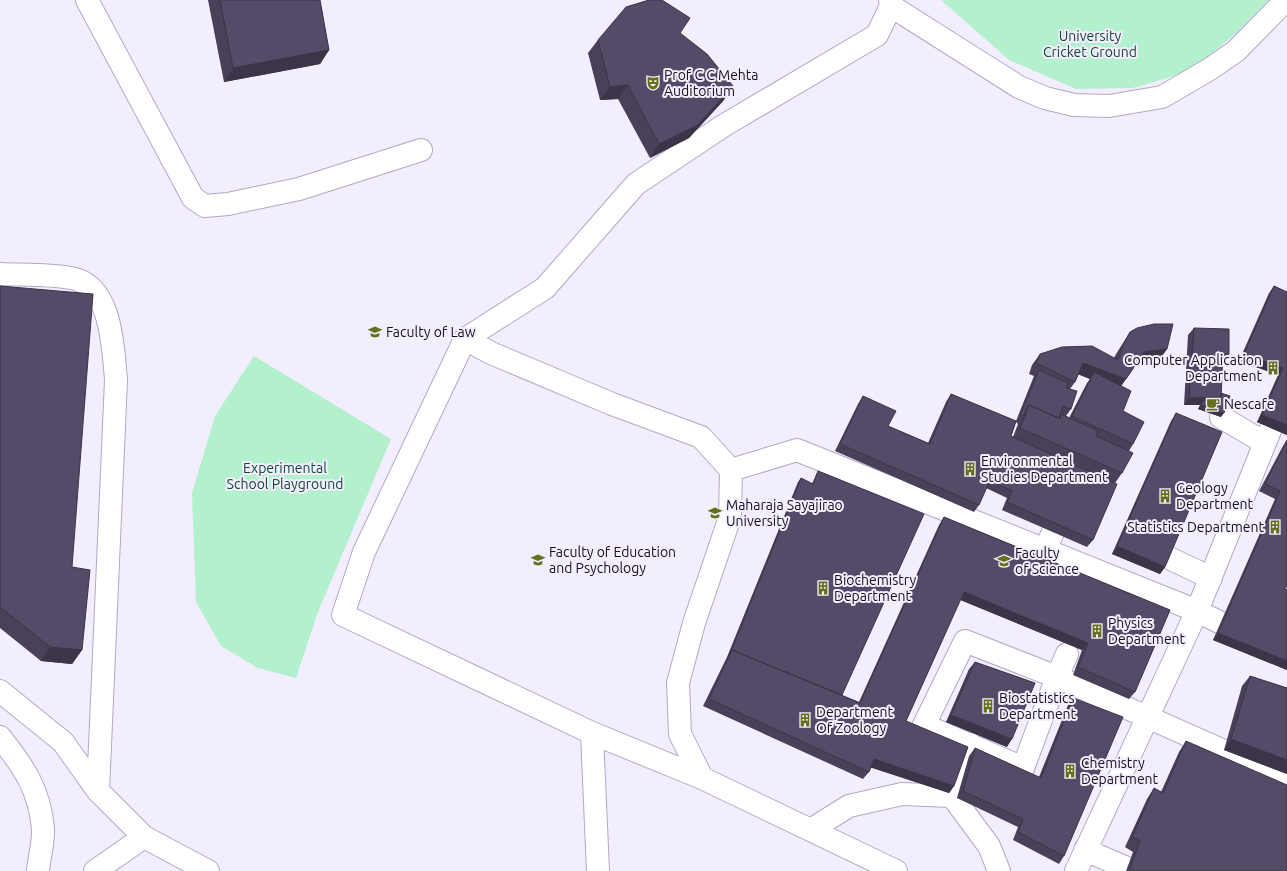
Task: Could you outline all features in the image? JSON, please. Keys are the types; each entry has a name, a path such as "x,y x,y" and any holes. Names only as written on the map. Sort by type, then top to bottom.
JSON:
{"main road":[{"path":"87,0 193,198 205,206 228,204 299,189 421,150"},
{"path":"896,871 812,829 702,778 592,733 343,615 364,552 465,339 545,288 636,184 722,126 877,35 891,3 1018,87 1045,98 1074,105 1109,106 1162,97 1210,69 1236,51 1286,0"},
{"path":"0,274 72,278 87,284 100,299 112,340 116,380 98,791"},
{"path":"465,339 491,353 612,404 701,437 731,470 730,517 694,623 678,683 680,734 702,778"},
{"path":"1076,871 1260,475 1268,435 1221,417"},
{"path":"731,470 797,450 1049,541 1221,623"},
{"path":"1167,557 1211,578"},
{"path":"1067,654 1057,677 1024,768 924,725 965,641 1057,677 1096,702 1148,716 1287,779"},
{"path":"0,691 63,742 98,791 144,837 208,871"},
{"path":"592,733 598,871"},
{"path":"0,737 23,765 36,793 43,829 38,871"},
{"path":"952,796 970,744"},
{"path":"812,829 849,806 902,794 952,796"},
{"path":"952,796 989,846 999,871"},
{"path":"95,871 144,837"},
{"path":"1085,850 1127,868"}],"green space":[{"name":"University Cricket Ground","path":"941,0 1269,0 1234,35 1191,71 1133,88 1076,89 1009,60"},
{"name":"Experimental School Playground","path":"254,356 391,439 318,612 296,678 258,668 221,646 196,602 192,493 215,416"}],"building":[{"path":"220,0 320,0 329,50 233,68"},
{"name":"Prof C C Mehta Auditorium","path":"649,0 662,0 690,18 680,33 707,54 733,86 698,125 659,144 628,85 610,87 598,40 626,7"},
{"path":"0,286 93,294 72,567 90,570 82,650 50,647 0,607"},
{"name":"Computer Application Department","path":"1274,286 1287,292 1287,425 1262,415 1283,368 1244,354"},
{"path":"1154,324 1173,324 1167,349 1144,352 1126,379 1083,363 1075,382 1036,363 1040,354 1062,347 1092,346 1118,360 1130,332 1137,328"},
{"path":"1194,328 1229,329 1229,354 1223,355 1221,397 1189,398"},
{"path":"1039,370 1068,383 1066,388 1077,391 1071,409 1063,406 1059,418 1029,405 1024,416 1020,415"},
{"path":"1094,372 1131,391 1123,411 1144,422 1133,444 1072,416"},
{"path":"1221,393 1230,396 1224,413 1201,405 1202,401 1219,401"},
{"name":"Environmental Studies Department","path":"951,394 1016,421 1011,436 1117,484 1093,540 1007,502 1012,491 990,480 979,505 840,444 863,396 896,411 888,426 930,444"},
{"path":"1029,405 1060,419 1061,414 1098,431 1096,436 1133,453 1122,473 1020,428"},
{"name":"Geology Department","path":"1176,413 1222,432 1165,567 1117,546"},
{"path":"1287,440 1287,586 1285,589 1287,590 1287,661 1218,633 1280,491 1265,484"},
{"name":"Biochemistry Department","path":"818,471 924,514 842,695 732,650 730,654 801,478 813,484"},
{"path":"944,517 1170,610 1135,692 1078,667 1088,643 964,592 906,721 968,747 954,786 874,759 869,772 709,699 732,650 860,703"},
{"name":"Biostatistics Department","path":"975,662 1035,683 1012,739 951,715"},
{"path":"1250,676 1287,688 1287,760 1231,739"},
{"name":"Chemistry Department","path":"1073,698 1123,717 1064,856 1018,832 1023,819 963,791 975,748 1041,778"},
{"path":"1186,741 1287,785 1287,871 1129,871 1140,841 1132,837 1154,788 1163,793"}],"place":[{"name":"Prof C C Mehta Auditorium","path":"653,83"},
{"name":"Faculty of Law","path":"375,332"},
{"name":"Computer Application Department","path":"1273,368"},
{"name":"Nescafe","path":"1213,404"},
{"name":"Environmental Studies Department","path":"970,469"},
{"name":"Geology Department","path":"1165,496"},
{"name":"Maharaja Sayajirao University","path":"715,513"},
{"name":"Statistics Department","path":"1275,527"},
{"name":"Faculty of Education and Psychology","path":"538,560"},
{"name":"Faculty of Science","path":"1004,561"},
{"name":"Biochemistry Department","path":"823,588"},
{"name":"Physics Department","path":"1097,631"},
{"name":"Biostatistics Department","path":"988,706"},
{"name":"Department Of Zoology","path":"805,720"},
{"name":"Chemistry Department","path":"1070,771"}]}
